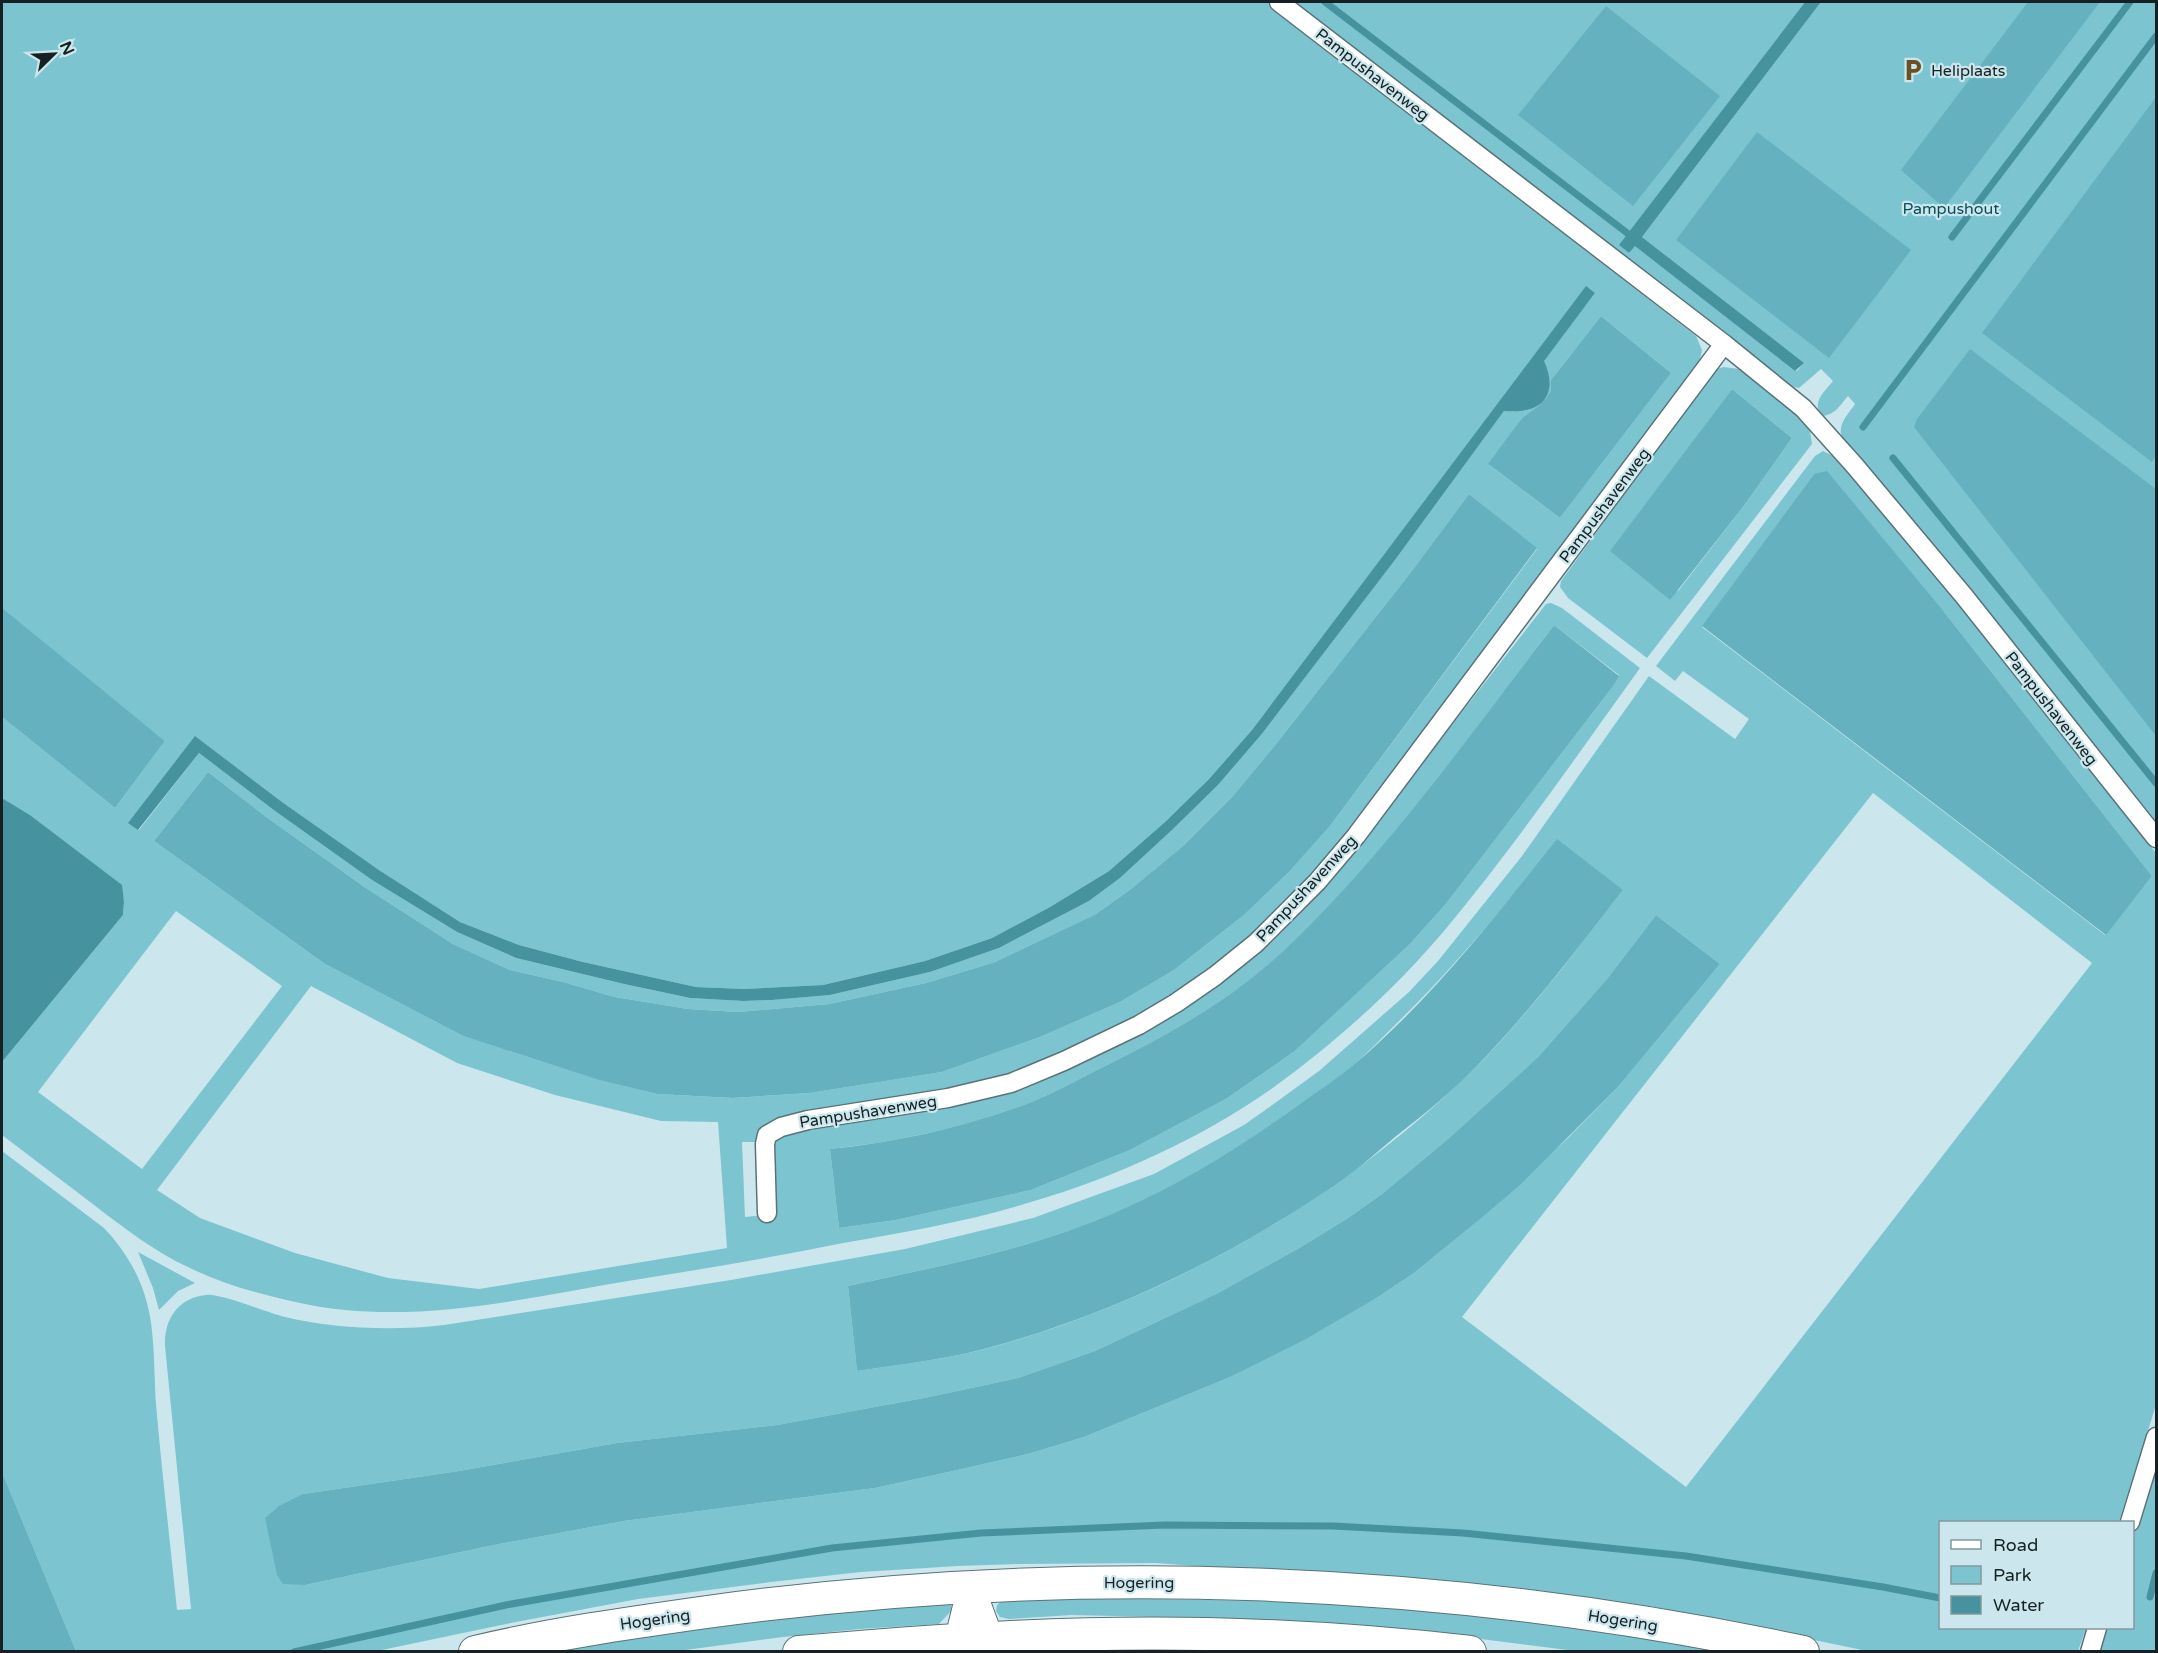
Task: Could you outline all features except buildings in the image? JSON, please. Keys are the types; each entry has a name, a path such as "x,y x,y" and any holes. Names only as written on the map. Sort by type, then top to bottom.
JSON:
{"highway":[{"name":"Hogering","path":"475,1652 626,1623 748,1606 894,1590 1170,1582 1266,1584 1396,1591 1573,1612 1755,1641 1803,1652"},
{"path":"799,1652 990,1645 1087,1635 1207,1634 1324,1640 1470,1652"}],"street":[{"name":"Pampushavenweg","path":"1279,2 1724,344 1803,408 1964,596 2157,838"},
{"name":"Pampushavenweg","path":"767,1213 765,1144 767,1135 781,1126 948,1098 1011,1083 1139,1025 1215,976 1256,943 1317,882 1356,836 1724,344"},
{"path":"2130,1521 2157,1437"},
{"path":"971,1586 990,1645"},
{"path":"959,1645 971,1586"},
{"path":"2090,1652 2097,1629"}],"green space":[{"path":"2,2 1267,2 1696,336 1702,350 1699,364 1348,832 1278,910 1250,937 1172,997 1135,1019 1065,1053 1006,1078 945,1092 789,1118 766,1127 758,1142 742,1142 745,1217 772,1214 770,1146 784,1131 804,1125 950,1103 1013,1089 1143,1030 1187,1005 1264,946 1323,887 1361,842 1546,604 1551,603 1562,608 1640,668 1520,834 1444,931 1385,994 1319,1052 1246,1106 1188,1139 1095,1181 1031,1202 985,1215 914,1230 739,1263 509,1302 425,1311 341,1310 286,1300 230,1284 177,1262 152,1247 2,1135 2,1062 123,915 124,902 121,885 30,815 2,798 2,717 115,808 165,741 2,610","holes":["1586,287 1595,293 1543,361 1549,383 1543,400 1527,410 1504,411 1395,560 1261,735 1218,785 1120,878 1089,901 999,948 930,972 830,995 743,1001 690,998 516,958 457,932 372,880 199,753 139,830 129,823 196,737 282,802 379,870 460,922 519,945 583,962 696,987 744,989 823,985 925,961 992,938 1050,907 1109,871 1165,822 1209,779 1252,730","1601,316 1671,373 1560,518 1489,465 1522,418 1547,397 1551,390 1551,380","1469,494 1537,549 1330,826 1290,871 1244,915 1174,970 1120,1002 1040,1037 942,1072 810,1093 733,1098 657,1094 600,1080 463,1036 325,964 154,841 208,772 366,888 453,944 510,970 615,997 688,1009 738,1012 829,1004 926,983 995,962 1096,914 1131,889 1184,845 1232,797 1276,744","1554,625 1619,675 1614,685 1445,905 1410,944 1295,1051 1226,1099 1130,1150 1031,1190 896,1220 839,1228 830,1149 931,1132 1005,1112 1062,1088 1141,1048 1210,1008 1254,977 1330,906 1364,868 1461,748","176,911 282,986 142,1169 38,1092","311,986 457,1063 555,1095 661,1121 718,1122 727,1248 479,1289 388,1278 295,1253 200,1218 157,1190"]},
{"name":"Pampushout","path":"1295,2 1805,2 1620,245 1629,253 1635,245 1795,371 1803,363 1642,237 1821,2 2156,2 2156,827 1924,533 1843,440 1842,425 1855,404 1848,396 1831,413 1823,416 1819,412 1820,398 1833,381 1821,369 1799,388 1790,386"},
{"path":"1724,367 1739,369 1797,416 1810,431 1812,444 1647,658 1568,598 1560,587 1561,581 1716,369","holes":["1732,389 1792,438 1743,507 1678,591 1611,551"]},
{"path":"1823,451 1837,458 1866,489 2156,853 2156,1405 2119,1521 1939,1521 1939,1629 2086,1629 2078,1651 1867,1651 1655,1607 1522,1590 1401,1578 1283,1578 1207,1567 1157,1563 958,1566 861,1572 771,1582 638,1599 377,1651 76,1651 2,1472 2,1151 104,1228 125,1254 140,1282 152,1326 156,1404 177,1610 191,1609 165,1346 167,1327 180,1305 196,1297 213,1295 285,1317 324,1324 385,1328 444,1325 731,1280 905,1249 1033,1218 1154,1174 1244,1125 1275,1103 1319,1071 1409,992 1438,961 1522,856 1649,676 1735,739 1749,719 1683,671 1675,681 1656,666 1815,456","holes":["1814,474 1945,613 2152,876 2105,935 1702,627","1873,793 2092,963 1686,1487 1462,1317","1623,890 1551,983 1473,1070 1422,1117 1311,1201 1251,1238 1190,1271 1126,1300 1061,1325 979,1351 857,1371 848,1286 951,1264 1019,1246 1086,1225 1151,1197 1212,1164 1272,1126 1356,1063 1438,981 1510,898","1656,915 1720,964 1618,1087 1568,1138 1473,1225 1414,1273 1378,1297 1228,1378 1084,1437 1028,1454 953,1471 875,1488 624,1521 494,1545 305,1585 303,1494 459,1471 617,1443 777,1425 1018,1378 1095,1351 1218,1293 1348,1218 1382,1194 1448,1139 1538,1057 1607,979"]},
{"path":"138,1252 195,1283 178,1291 159,1310 153,1288"},
{"path":"2156,1452 2156,1651 2094,1652 2102,1629 2134,1629 2134,1525"},
{"path":"1052,1597 1413,1604 1756,1651 1583,1652 1418,1631 1278,1620 1072,1615 1009,1619 1000,1617 996,1611 997,1605 1003,1600"},
{"path":"951,1602 952,1610 939,1624 859,1629 678,1651 513,1652 633,1630"}],"shaded area":[{"path":"2028,2 2100,2 1944,208 1901,170"},
{"path":"1606,6 1720,96 1633,206 1518,115"},
{"path":"2156,97 2156,456 2152,462 1982,333"},
{"path":"1757,132 1911,250 1829,358 1676,240"},
{"path":"1601,316 1671,373 1560,518 1488,464 1522,418 1547,397 1551,390 1551,380"},
{"path":"1970,349 2156,489 2156,736 1914,427 1917,419"},
{"path":"1732,389 1792,438 1743,507 1670,600 1610,551"},
{"path":"1827,471 1945,613 2152,876 2106,935 1702,626 1814,474"},
{"path":"1469,494 1537,548 1330,826 1290,871 1244,915 1174,970 1120,1002 1040,1037 942,1072 810,1093 733,1098 657,1094 599,1080 463,1036 325,964 154,841 208,772 366,888 453,944 510,970 615,997 688,1009 738,1012 829,1004 926,983 995,962 1096,914 1131,889 1184,845 1232,797 1276,744"},
{"path":"2,608 165,741 115,808 2,717"},
{"path":"1554,625 1619,676 1614,685 1445,905 1410,944 1295,1051 1226,1099 1130,1150 1031,1190 896,1220 839,1228 830,1149 931,1132 1005,1112 1029,1103 1141,1048 1210,1008 1254,976 1294,941 1364,867 1430,788"},
{"path":"1557,839 1623,890 1532,1005 1473,1070 1435,1105 1346,1177 1251,1238 1126,1300 1039,1333 978,1351 857,1371 848,1286 951,1264 1054,1236 1119,1211 1189,1176 1234,1149 1336,1079 1385,1037 1412,1011 1462,955"},
{"path":"1656,915 1720,964 1618,1087 1520,1185 1414,1273 1304,1340 1228,1378 1084,1437 1028,1454 875,1488 624,1521 494,1545 305,1585 283,1584 277,1575 265,1518 279,1506 303,1494 459,1471 617,1443 777,1425 1018,1378 1095,1351 1218,1293 1348,1218 1382,1194 1448,1139 1538,1057 1607,979"},
{"path":"2,1472 76,1651 2,1651"}],"water":[{"path":"1805,2 1821,2 1642,237 1804,363 1795,371 1635,246 1629,253 1619,245"},
{"path":"1586,286 1595,293 1544,361 1550,384 1544,401 1528,410 1504,411 1395,560 1261,735 1218,785 1120,878 1089,901 999,948 930,972 830,995 743,1001 690,998 516,958 457,932 372,880 199,753 138,830 128,823 195,736 282,802 379,870 460,922 519,945 583,962 696,987 744,989 823,985 925,961 992,938 1050,907 1109,871 1165,822 1209,779 1252,730"},
{"path":"2,798 30,815 122,885 124,902 123,915 2,1062"}],"waterway":[{"path":"1325,2 1635,239"},
{"path":"1952,237 2130,2"},
{"path":"1863,427 2156,36"},
{"path":"1893,458 2156,783"},
{"path":"294,1652 506,1605 832,1548 981,1533 1164,1525 1333,1526 1463,1533 1686,1556 1939,1598"},
{"path":"2150,1597 2156,1573"}],"place":[{"name":"Heliplaats","path":"1913,70"}]}
